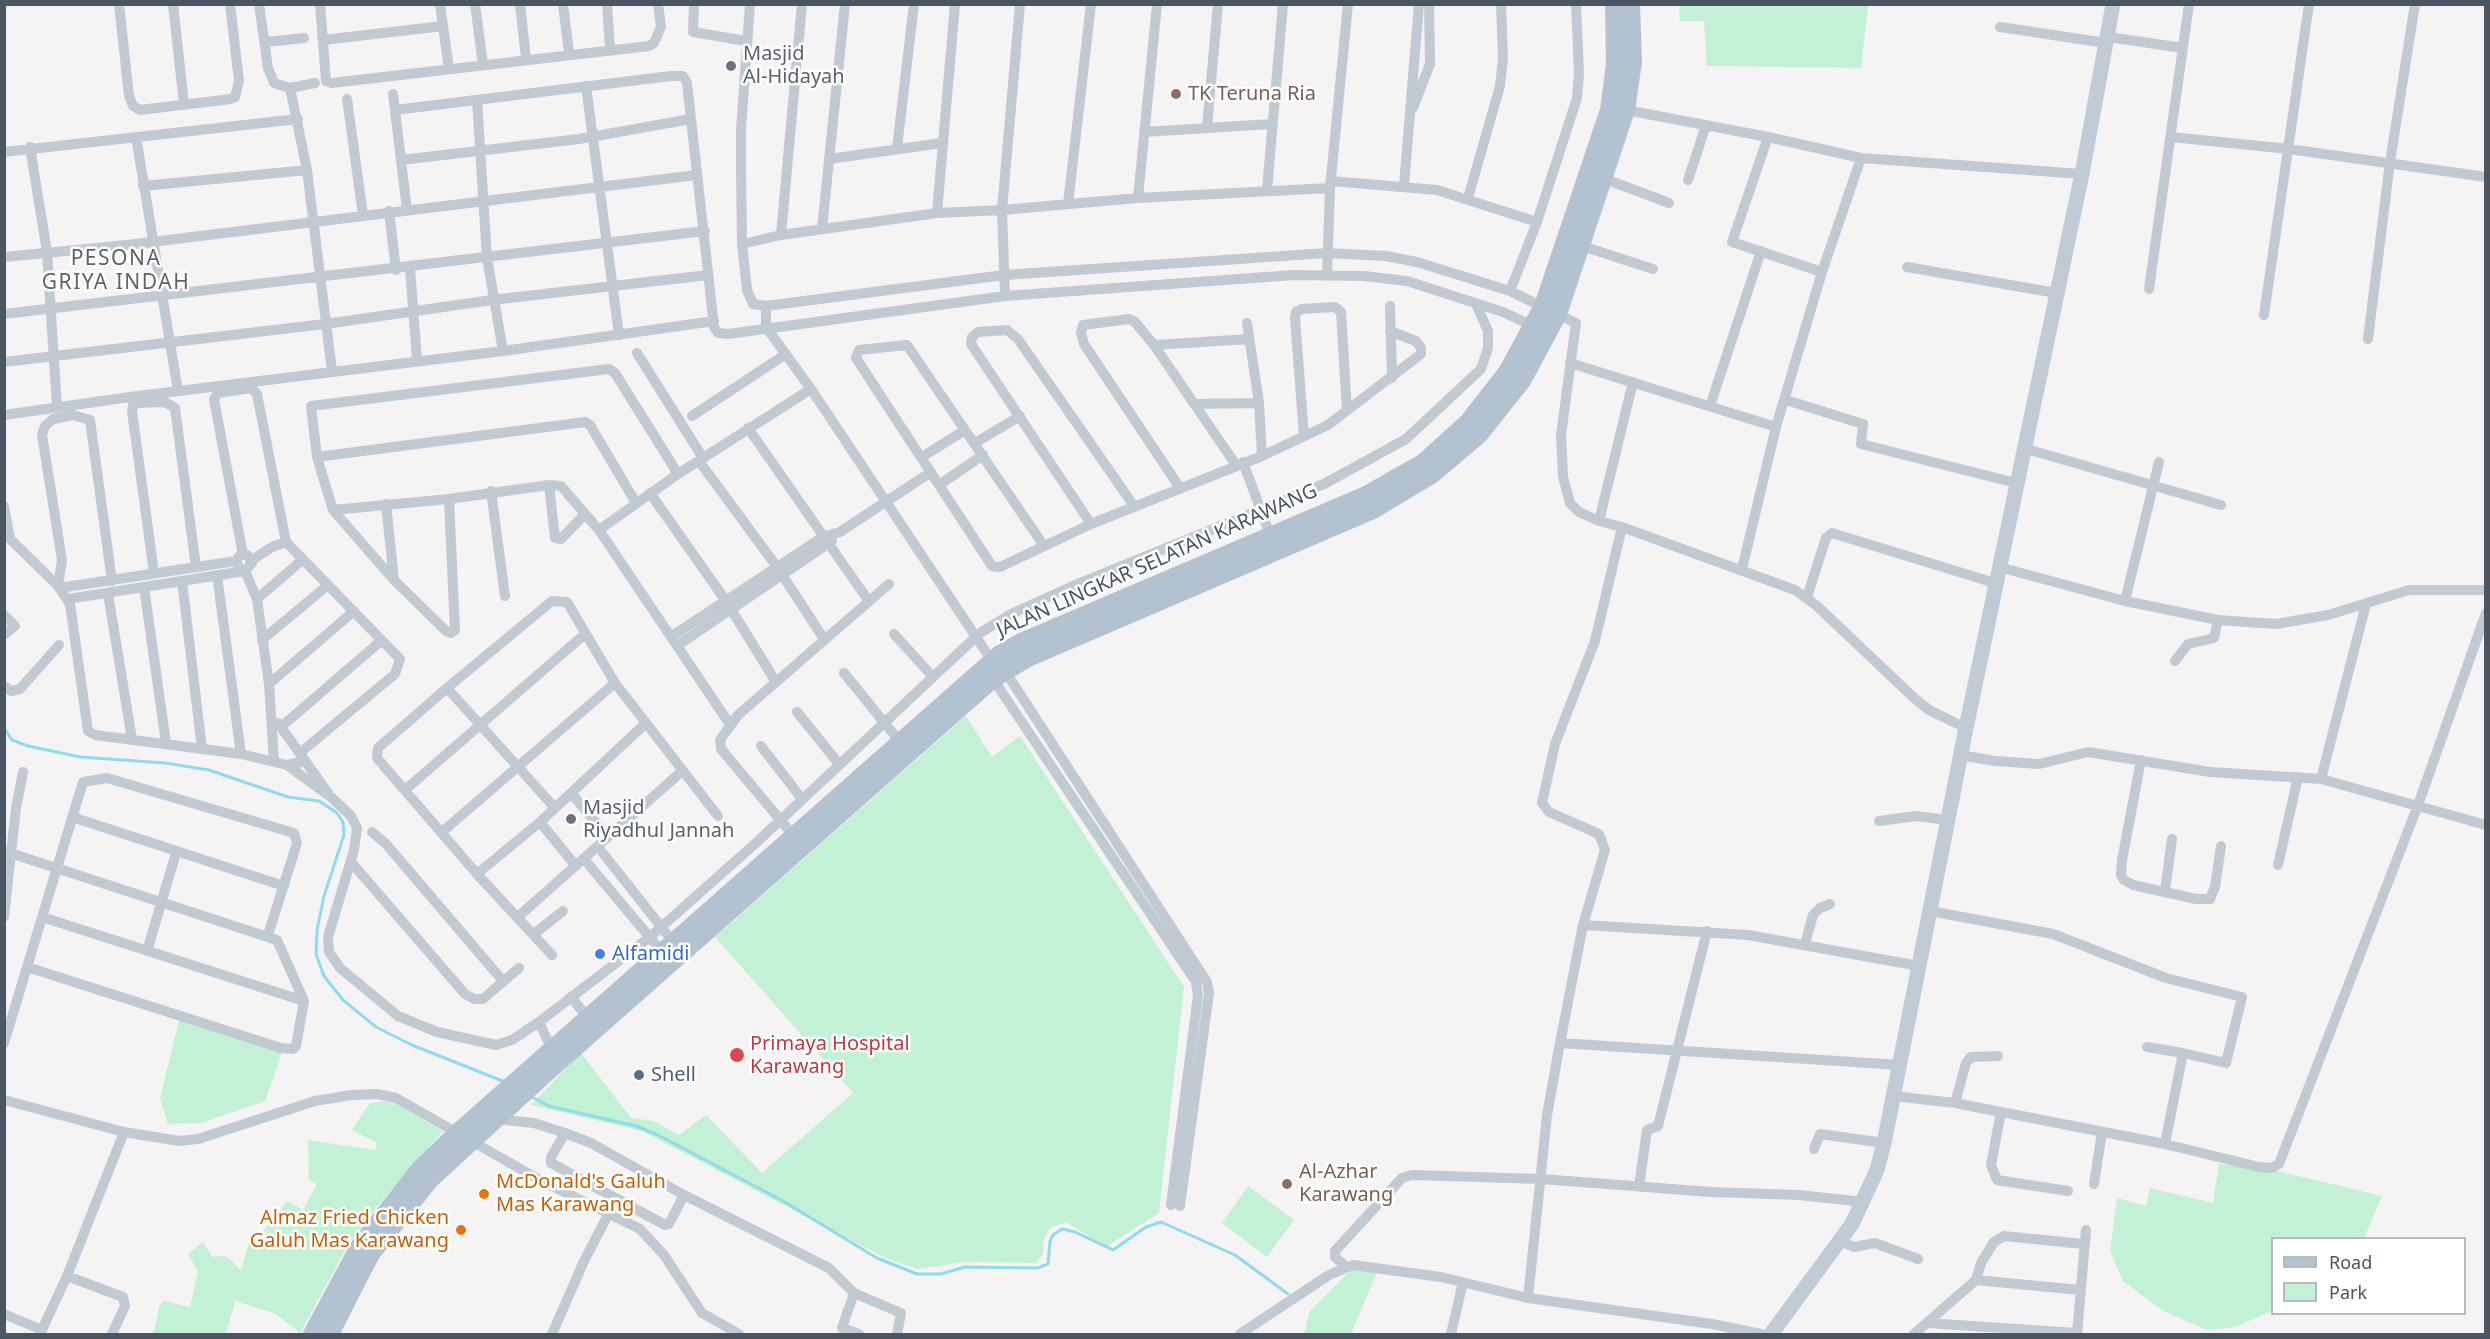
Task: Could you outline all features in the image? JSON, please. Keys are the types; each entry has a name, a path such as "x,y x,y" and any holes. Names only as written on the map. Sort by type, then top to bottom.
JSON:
{"main road":[{"path":"1551,310 1609,110 1615,64 1614,4"},
{"path":"1540,330 1582,246 1626,110 1633,62 1631,4"},
{"name":"JALAN LINGKAR SELATAN KARAWANG","path":"1216,568 1270,535 1366,495 1424,462 1468,422 1540,330"},
{"name":"JALAN LINGKAR SELATAN KARAWANG","path":"312,1335 360,1245 419,1170 512,1105 552,1050 900,742 997,670 1028,658 1216,568 1373,510 1433,474 1479,435 1522,381 1540,330"},
{"name":"JALAN LINGKAR SELATAN KARAWANG","path":"330,1335 371,1254 493,1098 536,1072 997,670"}],"street":[{"path":"119,4 133,105 140,110 231,99 237,93 239,81 230,4"},
{"path":"173,4 184,104"},
{"path":"259,4 270,78 280,87 290,88 315,83"},
{"path":"320,4 326,81 330,83 610,48 649,46 654,43 661,27 658,4"},
{"path":"440,4 449,69"},
{"path":"475,4 483,65"},
{"path":"520,4 526,59"},
{"path":"563,4 569,53"},
{"path":"607,4 610,48"},
{"path":"694,4 693,32 746,41"},
{"path":"750,4 741,129 742,244 747,290 753,304 766,306 1004,275 1327,253 1386,256 1417,262 1510,291 1576,323 1561,435 1565,492 1570,503 1580,512 1599,521 1742,569 1807,597 1913,697 1929,710 1965,728"},
{"path":"781,235 802,4"},
{"path":"822,229 845,4"},
{"path":"897,148 914,4"},
{"path":"937,213 955,4"},
{"path":"1005,296 1002,210 1020,4"},
{"path":"1068,204 1090,4"},
{"path":"1138,198 1157,4"},
{"path":"1207,127 1218,4"},
{"path":"1267,190 1283,4"},
{"path":"1327,276 1330,184 1348,4"},
{"path":"1404,185 1419,4"},
{"path":"1410,113 1430,64 1429,4"},
{"path":"1468,198 1500,86 1503,59 1501,4"},
{"path":"1510,291 1537,222 1577,98 1579,74 1576,4"},
{"path":"1771,1335 1840,1241 1864,1202 1884,1143 1965,728 2082,174 2113,4"},
{"path":"2149,289 2189,4"},
{"path":"2265,315 2309,4"},
{"path":"2368,339 2390,162 2415,4"},
{"path":"323,40 443,26"},
{"path":"2000,27 2183,48"},
{"path":"266,42 304,38"},
{"path":"395,110 683,76 687,83 714,327 718,333 728,334 1005,296 1294,275 1364,276 1407,281 1476,304 1540,330"},
{"path":"586,86 619,335"},
{"path":"290,88 307,170 318,276 332,371"},
{"path":"393,94 407,210"},
{"path":"347,99 363,215"},
{"path":"477,100 487,258 492,300 503,351"},
{"path":"1626,110 1768,137 1861,158 2082,174"},
{"path":"401,160 579,139 592,134 691,118"},
{"path":"4,152 30,147 298,119"},
{"path":"1144,132 1271,124"},
{"path":"1688,180 1706,125"},
{"path":"136,137 178,391"},
{"path":"1768,137 1732,238 1734,243 1822,272"},
{"path":"2171,137 2289,149 2486,177"},
{"path":"829,159 942,143"},
{"path":"30,147 47,252 57,407"},
{"path":"1742,569 1776,427 1822,272 1861,158"},
{"path":"143,186 307,170"},
{"path":"4,257 698,175"},
{"path":"1605,179 1669,202"},
{"path":"742,244 781,235 937,213 1330,184 1404,185 1468,198 1537,222"},
{"path":"389,211 396,270"},
{"path":"4,314 318,276 396,270 705,231"},
{"path":"1582,246 1653,268"},
{"path":"1710,406 1761,251"},
{"path":"1907,267 2056,293"},
{"path":"410,268 417,360"},
{"path":"4,362 53,358 325,324 492,300 708,275"},
{"path":"4,506 7,536 59,587 68,599 88,731 95,735 241,754 287,765 332,798 351,816 357,828 351,862 328,937 329,952 339,968 398,1016 437,1032 496,1045 512,1040 539,1022 650,937 780,820 974,638 1022,609 1260,508 1324,484 1406,439 1481,369 1485,357 1488,330 1476,304"},
{"path":"766,306 766,327 811,389 974,638 997,670 1018,693 1207,982 1209,993 1179,1170"},
{"path":"1390,306 1392,378"},
{"path":"1304,436 1295,318 1296,312 1302,309 1335,307 1341,312 1347,411"},
{"path":"1180,488 1084,344 1081,333 1083,325 1130,319 1154,345 1194,404 1239,463 1270,535"},
{"path":"4,416 57,407 503,351 714,321"},
{"path":"1247,323 1259,403 1263,456"},
{"path":"1091,524 971,344 972,337 978,332 1007,330 1011,332 1134,506"},
{"path":"1044,546 907,345 859,350 856,358 992,566 1000,567 1091,524 1239,463 1263,456 1328,425 1392,378 1422,351 1416,341 1390,331"},
{"path":"1154,345 1249,339"},
{"path":"637,354 701,460 780,571 824,639"},
{"path":"692,416 786,354"},
{"path":"1570,363 1776,427"},
{"path":"449,499 455,630 451,633 446,631 394,580 333,510 317,457 311,406 602,369 615,373 678,474"},
{"path":"1599,521 1633,382"},
{"path":"599,530 678,474 811,389"},
{"path":"274,762 269,684 257,599 243,563 215,413 214,399 218,393 255,390 286,543 400,659 395,674 303,757 287,765"},
{"path":"1785,400 1863,424 1861,444 2016,483"},
{"path":"154,573 132,411 133,405 138,403 165,402 175,408 196,567"},
{"path":"1194,404 1259,403"},
{"path":"59,587 62,560 42,435 45,426 53,419 73,415 90,420 112,581"},
{"path":"975,443 1020,416"},
{"path":"317,457 585,422 590,425 636,503"},
{"path":"748,428 868,600"},
{"path":"922,457 965,429"},
{"path":"2023,448 2221,505"},
{"path":"939,485 983,455"},
{"path":"2126,601 2159,462"},
{"path":"675,640 931,472"},
{"path":"333,510 449,499 491,491 549,485 564,488 599,530 729,723"},
{"path":"549,485 555,538 561,539 585,514"},
{"path":"491,491 505,596"},
{"path":"651,493 729,605 776,682"},
{"path":"386,504 394,580"},
{"path":"1528,1298 1547,1115 1583,925 1605,850 1599,834 1549,812 1542,803 1555,744 1594,641 1622,527"},
{"path":"1807,597 1826,538 1832,533 1995,583"},
{"path":"68,599 217,575 272,547 286,543"},
{"path":"257,599 302,560"},
{"path":"59,587 196,567 243,563"},
{"path":"1999,567 2126,601 2218,620 2290,622 2366,604 2409,590 2486,590"},
{"path":"217,575 241,754"},
{"path":"182,581 202,749"},
{"path":"793,836 721,749 720,740 729,723 888,584"},
{"path":"262,640 328,585"},
{"path":"144,587 166,743"},
{"path":"108,594 132,739"},
{"path":"552,956 377,758 378,748 447,688 552,601 559,599 567,602 615,683 681,772 718,816"},
{"path":"2321,779 2366,604"},
{"path":"269,684 354,611"},
{"path":"1893,1096 1955,1103 2165,1144 2259,1167 2279,1164 2482,637 2486,613"},
{"path":"4,615 15,626 4,635"},
{"path":"2175,661 2188,644 2214,638 2218,620"},
{"path":"405,790 585,634"},
{"path":"894,634 933,677"},
{"path":"281,727 381,640"},
{"path":"4,686 11,691 20,689 59,645"},
{"path":"997,670 1010,701 1196,982 1198,995 1176,1205"},
{"path":"844,673 900,742"},
{"path":"442,832 615,683"},
{"path":"447,688 555,808"},
{"path":"1010,701 1018,693"},
{"path":"270,710 332,798"},
{"path":"797,712 839,764"},
{"path":"477,873 540,822 646,723"},
{"path":"761,746 802,799"},
{"path":"1960,754 2021,764 2059,761 2083,752 2210,772 2321,779 2486,825"},
{"path":"2141,760 2121,875 2128,883 2196,899 2210,899 2215,887 2221,846"},
{"path":"4,917 8,852 23,772"},
{"path":"519,916 681,772"},
{"path":"2278,865 2298,777"},
{"path":"4,1043 59,867 80,785 98,778 107,778 294,833 297,843 268,935"},
{"path":"571,794 608,837"},
{"path":"1879,821 1916,816 1948,820"},
{"path":"72,817 176,853 284,886"},
{"path":"540,822 580,863 609,887 650,937 668,947"},
{"path":"372,832 386,844 503,981"},
{"path":"2165,891 2172,838"},
{"path":"598,847 661,927 668,947"},
{"path":"8,852 59,867 161,904 268,935 281,944 304,1001 296,1046 287,1050 27,967"},
{"path":"147,951 176,853"},
{"path":"351,862 465,994 474,999 483,999 519,968"},
{"path":"609,887 622,876"},
{"path":"1805,944 1815,913 1830,904"},
{"path":"534,934 563,911"},
{"path":"1930,911 2053,934 2166,978 2242,997 2226,1063 2147,1047"},
{"path":"42,917 304,1001"},
{"path":"1583,925 1707,931 1805,944 1919,966"},
{"path":"1639,1186 1647,1130 1658,1126 1707,931"},
{"path":"571,997 588,1018"},
{"path":"539,1022 552,1050"},
{"path":"1560,1042 1900,1065"},
{"path":"2165,1144 2183,1053"},
{"path":"1955,1103 1966,1063 1971,1057 1998,1056"},
{"path":"4,1100 124,1132 171,1140 198,1139 315,1101 377,1094 396,1098 540,1180 640,1229 664,1255 702,1313 739,1335"},
{"path":"2001,1112 1991,1165 1997,1180 2068,1191"},
{"path":"495,1119 534,1123 591,1143 684,1195 829,1268 854,1293 901,1313 897,1335"},
{"path":"4,1314 41,1333 67,1276 124,1132"},
{"path":"2094,1184 2102,1132"},
{"path":"565,1133 551,1156 551,1163 665,1225 669,1224 684,1195"},
{"path":"1814,1149 1820,1134 1884,1143"},
{"path":"1346,1267 1334,1254 1402,1178 1423,1174 1541,1179 1711,1192 1799,1195 1864,1202"},
{"path":"552,1335 584,1261 609,1213"},
{"path":"1927,1323 2077,1334 2086,1230"},
{"path":"1914,1335 1976,1280 1981,1263 1994,1242 2004,1236 2083,1244"},
{"path":"1840,1241 1854,1247 1875,1243 1918,1259"},
{"path":"1240,1335 1346,1267 1379,1267 1462,1282 1528,1298 1712,1324 1761,1335"},
{"path":"67,1276 123,1296 125,1306 112,1335"},
{"path":"1976,1280 2080,1290"},
{"path":"1451,1335 1462,1282"},
{"path":"854,1293 842,1328 860,1335"}],"green space":[{"path":"1679,5 1868,5 1861,68 1707,66 1704,21 1680,21"},
{"path":"966,716 992,757 1020,736 1184,987 1159,1213 1106,1247 1066,1222 1050,1228 1044,1239 1043,1253 1037,1263 965,1262 918,1269 888,1259 642,1131 531,1105 581,1053 631,1118 654,1121 679,1135 706,1115 762,1173 853,1093 715,937"},
{"path":"180,1017 283,1050 265,1101 201,1123 168,1124 160,1098"},
{"path":"382,1101 396,1104 443,1131 351,1240 300,1333 276,1314 235,1301 226,1334 153,1334 160,1305 164,1301 190,1307 198,1271 188,1254 203,1242 212,1257 223,1256 230,1259 241,1271 251,1235 258,1238 287,1201 303,1210 317,1184 309,1180 308,1140 375,1150 377,1143 352,1130 369,1104"},
{"path":"2219,1164 2277,1171 2382,1196 2364,1237 2271,1237 2271,1311 2235,1327 2207,1330 2165,1312 2123,1281 2110,1251 2117,1198 2146,1206 2150,1188 2213,1203"},
{"path":"1248,1186 1294,1220 1267,1257 1222,1223"},
{"path":"1352,1269 1377,1272 1351,1334 1304,1334 1310,1311"}],"waterway":[{"path":"4,728 12,740 28,746 80,757 165,763 209,770 288,797 319,801 337,813 343,822 344,835 324,896 317,930 316,954 324,976 343,1000 376,1027 412,1045 505,1082"},
{"path":"532,1097 549,1106 636,1126 658,1135 783,1201 877,1258 917,1274 941,1274 965,1267 1037,1268 1048,1264 1050,1241 1053,1235 1062,1229 1075,1232 1113,1250 1146,1227 1161,1222 1235,1255 1288,1294"}],"place":[{"name":"Masjid Al-Hidayah","path":"731,66"},
{"name":"TK Teruna Ria","path":"1176,94"},
{"name":"Masjid Riyadhul Jannah","path":"571,819"},
{"name":"Alfamidi","path":"600,954"},
{"name":"Primaya Hospital Karawang","path":"737,1055"},
{"name":"Shell","path":"639,1075"},
{"name":"Al-Azhar Karawang","path":"1287,1184"},
{"name":"McDonald's Galuh Mas Karawang","path":"484,1194"},
{"name":"Almaz Fried Chicken Galuh Mas Karawang","path":"461,1230"}],"district":[{"name":"PESONA GRIYA INDAH","path":"116,271"}]}
